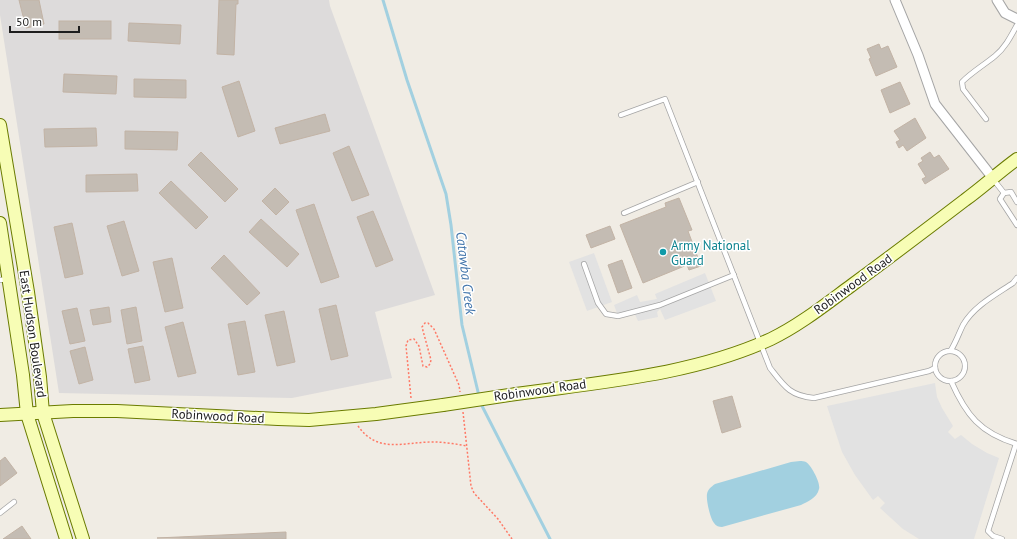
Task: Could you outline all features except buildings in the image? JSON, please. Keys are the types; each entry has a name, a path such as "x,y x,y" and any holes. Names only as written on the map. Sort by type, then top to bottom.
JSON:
{"main road":[{"name":"East Hudson Boulevard","path":"0,126 28,292 40,376 43,413 83,539"},
{"name":"Robinwood Road","path":"0,415 117,411 309,420 352,417 443,405 675,370 737,353 773,338 809,317 1017,159"},
{"name":"East Hudson Boulevard","path":"0,223 4,279 23,375 27,414 66,539"}],"street":[{"path":"895,0 936,104 992,178"},
{"path":"997,0 1005,13 1017,19"}],"lane":[{"path":"986,119 964,89 962,82 996,55 1008,41 1017,25"},
{"path":"621,115 666,99 770,368 786,388 804,397 814,398 935,370"},
{"path":"992,178 1004,193"},
{"path":"624,213 698,182"},
{"path":"1017,202 1011,192 1004,193 1000,198 1017,225"},
{"path":"584,264 598,303 606,314 618,316 660,305 734,276"},
{"path":"951,350 964,324 971,314 981,304 1013,283 1017,278"},
{"path":"951,350 961,355 966,364 964,374 953,381 942,379 935,370 935,363 939,355 943,352 951,350"},
{"path":"953,381 956,394 968,414 980,427 1006,441 1016,444 988,531 992,536 1002,539"},
{"path":"0,513 14,502"}],"path":[{"path":"352,417 367,437 381,444 434,442 467,446"}],"shaded area":[{"path":"0,0 329,0 435,295 375,312 392,378 292,398 59,393 0,15"},
{"path":"594,253 612,302 587,311 569,262"},
{"path":"705,273 716,301 665,320 660,309 657,312 658,317 638,321 634,312 618,316 614,305 637,295 640,302 657,299 655,294"},
{"path":"935,383 937,397 953,426 948,432 955,439 961,435 972,444 999,458 974,539 919,539 903,529 880,508 885,503 878,496 873,500 855,475 842,452 827,406"}],"water":[{"path":"800,461 808,464 819,483 818,492 812,499 801,505 722,527 714,523 710,513 707,492 715,484 791,462"}],"waterway":[{"name":"Catawba Creek","path":"383,0 407,80 446,194 451,225 462,325 479,396"},
{"name":"Catawba Creek","path":"480,402 550,539"}],"place":[{"name":"Army National Guard","path":"663,252"}]}
